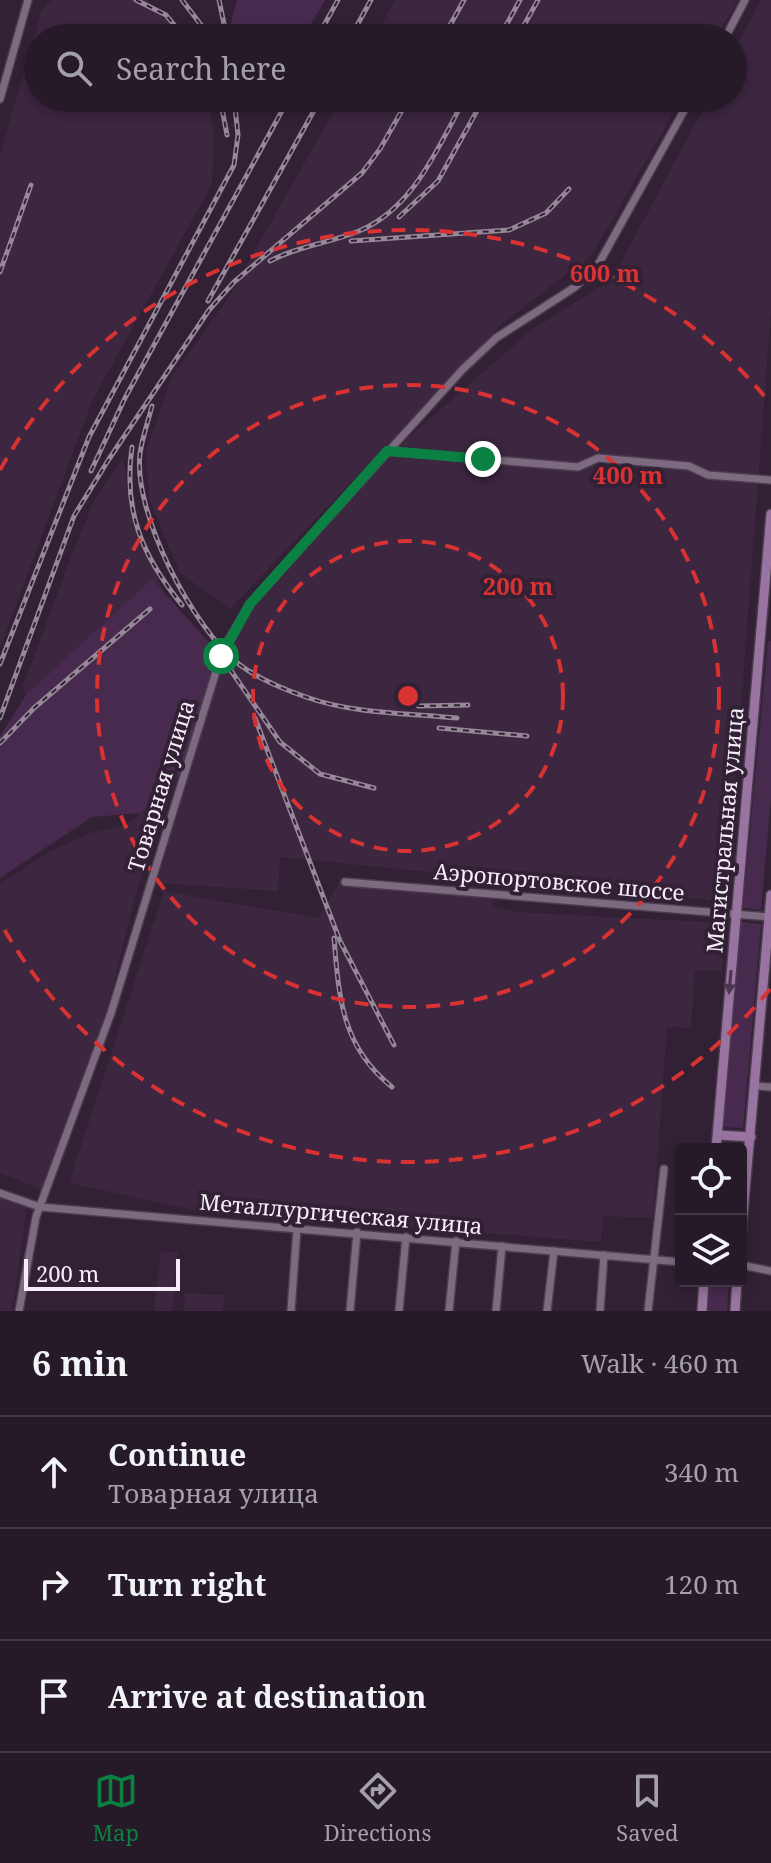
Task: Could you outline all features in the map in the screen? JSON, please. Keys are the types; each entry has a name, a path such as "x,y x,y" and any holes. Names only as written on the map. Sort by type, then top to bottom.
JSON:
{"main road":[{"name":"Магистральная улица","path":"717,1143 736,914 766,621 771,514"},
{"path":"743,1215 771,895"},
{"path":"718,1135 751,1137"},
{"path":"702,1311 704,1287"},
{"path":"735,1311 737,1287"}],"street":[{"path":"0,99 28,0"},
{"path":"732,24 745,0"},
{"name":"Товарная улица","path":"19,1311 40,1207 111,1013 223,649 250,604 387,451 496,338 575,287 598,265 683,112"},
{"path":"387,451 578,467 598,458 689,466 708,475 771,480"},
{"name":"Аэропортовское шоссе","path":"345,882 770,917"},
{"path":"755,1086 771,1087"},
{"path":"648,1311 664,1169"},
{"name":"Металлургическая улица","path":"0,1193 40,1207 675,1262"},
{"path":"291,1311 297,1228"},
{"path":"350,1311 357,1232"},
{"path":"399,1311 406,1237"},
{"path":"449,1311 456,1241"},
{"path":"496,1311 502,1246"},
{"path":"547,1311 554,1251"},
{"path":"600,1311 604,1255"},
{"path":"747,1268 771,1271"}],"shaded area":[{"path":"51,0 147,0 178,24 38,24 42,10"},
{"path":"237,0 325,0 311,24 231,24"},
{"path":"395,0 738,0 724,24 382,24"},
{"path":"761,0 771,0 771,312 726,902 280,857 278,891 157,883 227,647 252,605 407,439 530,331 612,279 701,112 747,112 747,26"},
{"path":"24,72 24,112 210,112 214,132 212,184 92,401 0,648 0,155"},
{"path":"333,112 674,112 592,255 504,322 230,609 180,573 149,499 146,450 172,376 227,300"},
{"path":"123,458 131,511 162,589 95,650 28,700 23,686 71,557 94,501"},
{"path":"152,579 221,656 186,768 141,813 92,817 0,878 0,736 26,695"},
{"path":"768,641 771,641 771,798 761,910 743,908"},
{"path":"179,773 136,894 107,1009 43,1190 0,1173 0,884 47,853 90,833 126,825 164,794"},
{"path":"341,879 492,890 493,906 516,912 726,923 722,971 695,971 691,1028 667,1027 653,1218 603,1216 601,1242 197,1211 69,1183 164,891 318,918"},
{"path":"741,922 761,924 743,1128 723,1127"},
{"path":"0,1196 27,1205 12,1311 0,1311"},
{"path":"161,1251 178,1253 172,1311 154,1311"},
{"path":"709,1287 729,1287 727,1311 707,1311"},
{"path":"185,1293 224,1295 223,1311 184,1311"}],"railway":[{"path":"136,0 166,15 173,24"},
{"path":"182,0 200,24"},
{"path":"219,0 224,24"},
{"path":"325,24 338,0"},
{"path":"358,24 371,0"},
{"path":"451,24 464,0"},
{"path":"507,24 520,0"},
{"path":"525,24 538,0"},
{"path":"223,112 227,135"},
{"path":"0,664 89,437 234,165 238,135 236,112"},
{"path":"91,471 125,398 281,112"},
{"path":"208,301 313,112"},
{"path":"0,718 74,516 109,459 209,310 234,282 362,173 401,112"},
{"path":"270,261 359,231 378,221 410,192 458,112"},
{"path":"399,217 438,181 476,112"},
{"path":"0,272 31,185"},
{"path":"351,241 509,230 546,213 569,189"},
{"path":"152,406 140,454 140,479 146,507 156,537 186,598 222,648 240,665 263,679 324,703 362,710 457,718"},
{"path":"132,447 130,492 139,532 156,569 182,605"},
{"path":"0,743 34,708 150,609"},
{"path":"223,659 280,742 320,774 374,788"},
{"path":"418,706 468,705"},
{"path":"255,718 340,941 394,1045"},
{"path":"439,728 527,736"},
{"path":"334,938 341,1001 353,1038 375,1072 392,1087"}],"route":[{"path":"221,656 250,604 387,451 483,459"}]}
